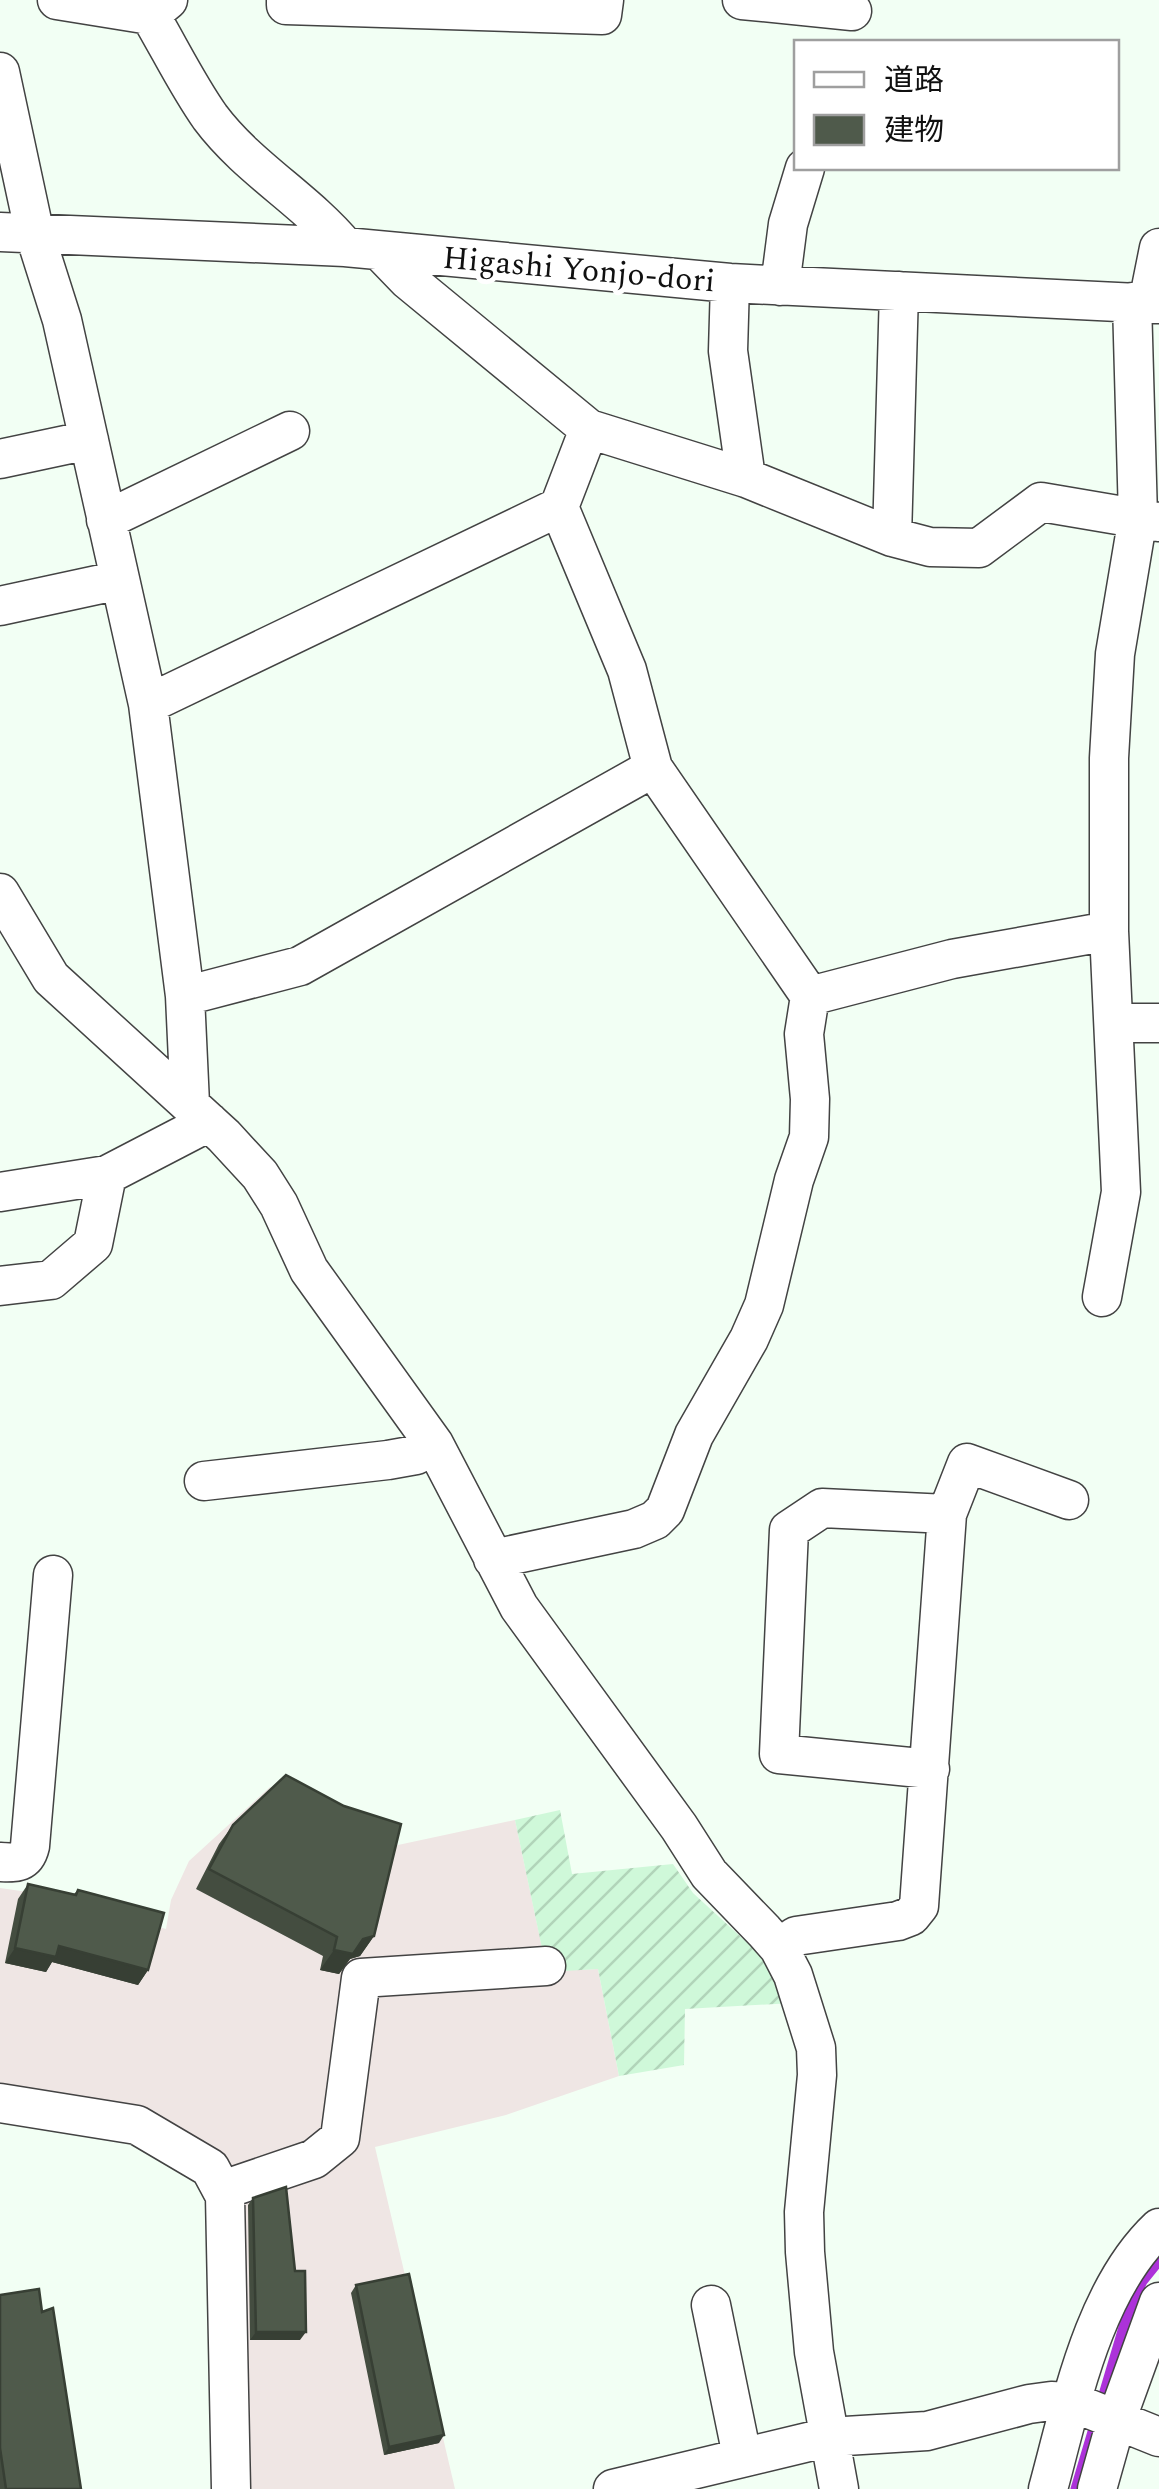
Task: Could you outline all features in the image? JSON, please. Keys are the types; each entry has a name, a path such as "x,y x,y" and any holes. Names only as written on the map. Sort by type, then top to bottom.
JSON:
{"street":[{"path":"57,0 159,8 211,118 270,180 330,228 408,280 589,429 746,478 892,537 930,546 979,548 1041,502 1148,520"},
{"path":"286,0 286,5 602,15 604,0"},
{"path":"742,0 850,18"},
{"path":"0,72 17,234 62,320 148,704 200,1113"},
{"path":"780,286 788,224 804,170"},
{"name":"Higashi Yonjo-dori","path":"17,234 363,250 730,283 1146,303"},
{"path":"1102,1297 1121,1192 1109,930 1109,758 1115,654 1148,520 1146,303 1159,248"},
{"path":"730,283 728,351 746,478"},
{"path":"892,537 900,291"},
{"path":"148,704 559,507 589,429"},
{"path":"106,520 290,431"},
{"path":"0,459 89,440"},
{"path":"493,1559 634,1529 665,1510 694,1435 764,1305 794,1180 809,1137 804,1034 810,996 653,768 627,670 559,507"},
{"path":"0,606 120,580"},
{"path":"185,996 300,966 653,768"},
{"path":"2,900 52,978 200,1113 260,1176 279,1204 309,1270 434,1444 519,1607 679,1827 700,1862 779,1948 806,2008 816,2048 818,2074 804,2212 805,2252 814,2352 839,2489"},
{"path":"810,996 952,959 1109,930"},
{"path":"1114,1023 1159,1023"},
{"path":"0,1192 107,1175 200,1113"},
{"path":"0,1286 51,1280 93,1244 107,1175"},
{"path":"204,1481 388,1460 416,1455 434,1444"},
{"path":"779,1948 796,1936 881,1926 911,1916 918,1906 947,1514 967,1463 1069,1500"},
{"path":"930,1769 779,1754 789,1530 822,1508 947,1514"},
{"path":"0,1862 20,1862 27,1857 30,1846 54,1575"},
{"path":"223,2190 314,2159 340,2138 361,1978 546,1966"},
{"path":"0,2104 137,2125 210,2168 223,2190 232,2489"},
{"path":"1096,2489 1097,2412 1112,2292 1159,2228"},
{"path":"1048,2489 1159,2302"},
{"path":"710,2305 742,2456"},
{"path":"613,2489 829,2437 927,2432 1029,2404 1097,2412 1159,2437"}],"shaded area":[{"path":"270,1787 398,1845 515,1820 547,1971 598,1969 619,2076 506,2115 375,2147 455,2489 241,2489 216,2164 0,2098 0,1888 166,1929 171,1900 189,1861"}],"green space":[{"path":"560,1810 572,1874 673,1864 693,1893 768,1962 793,2003 685,2009 684,2065 619,2076 598,1969 547,1972 515,1820"}],"building":[{"path":"286,1775 344,1806 401,1824 374,1936 363,1939 353,1954 334,1950 337,1937 209,1869 233,1825"},
{"path":"28,1884 76,1895 78,1890 164,1913 148,1970 59,1946 56,1957 15,1948"},
{"path":"286,2187 295,2271 305,2271 306,2332 256,2332 253,2198"},
{"path":"409,2274 444,2435 389,2447 356,2285"},
{"path":"39,2289 42,2312 53,2308 81,2489 6,2489 0,2448 0,2295"}],"waterway":[{"path":"1076,2489 1130,2307 1142,2281 1159,2260"}]}
